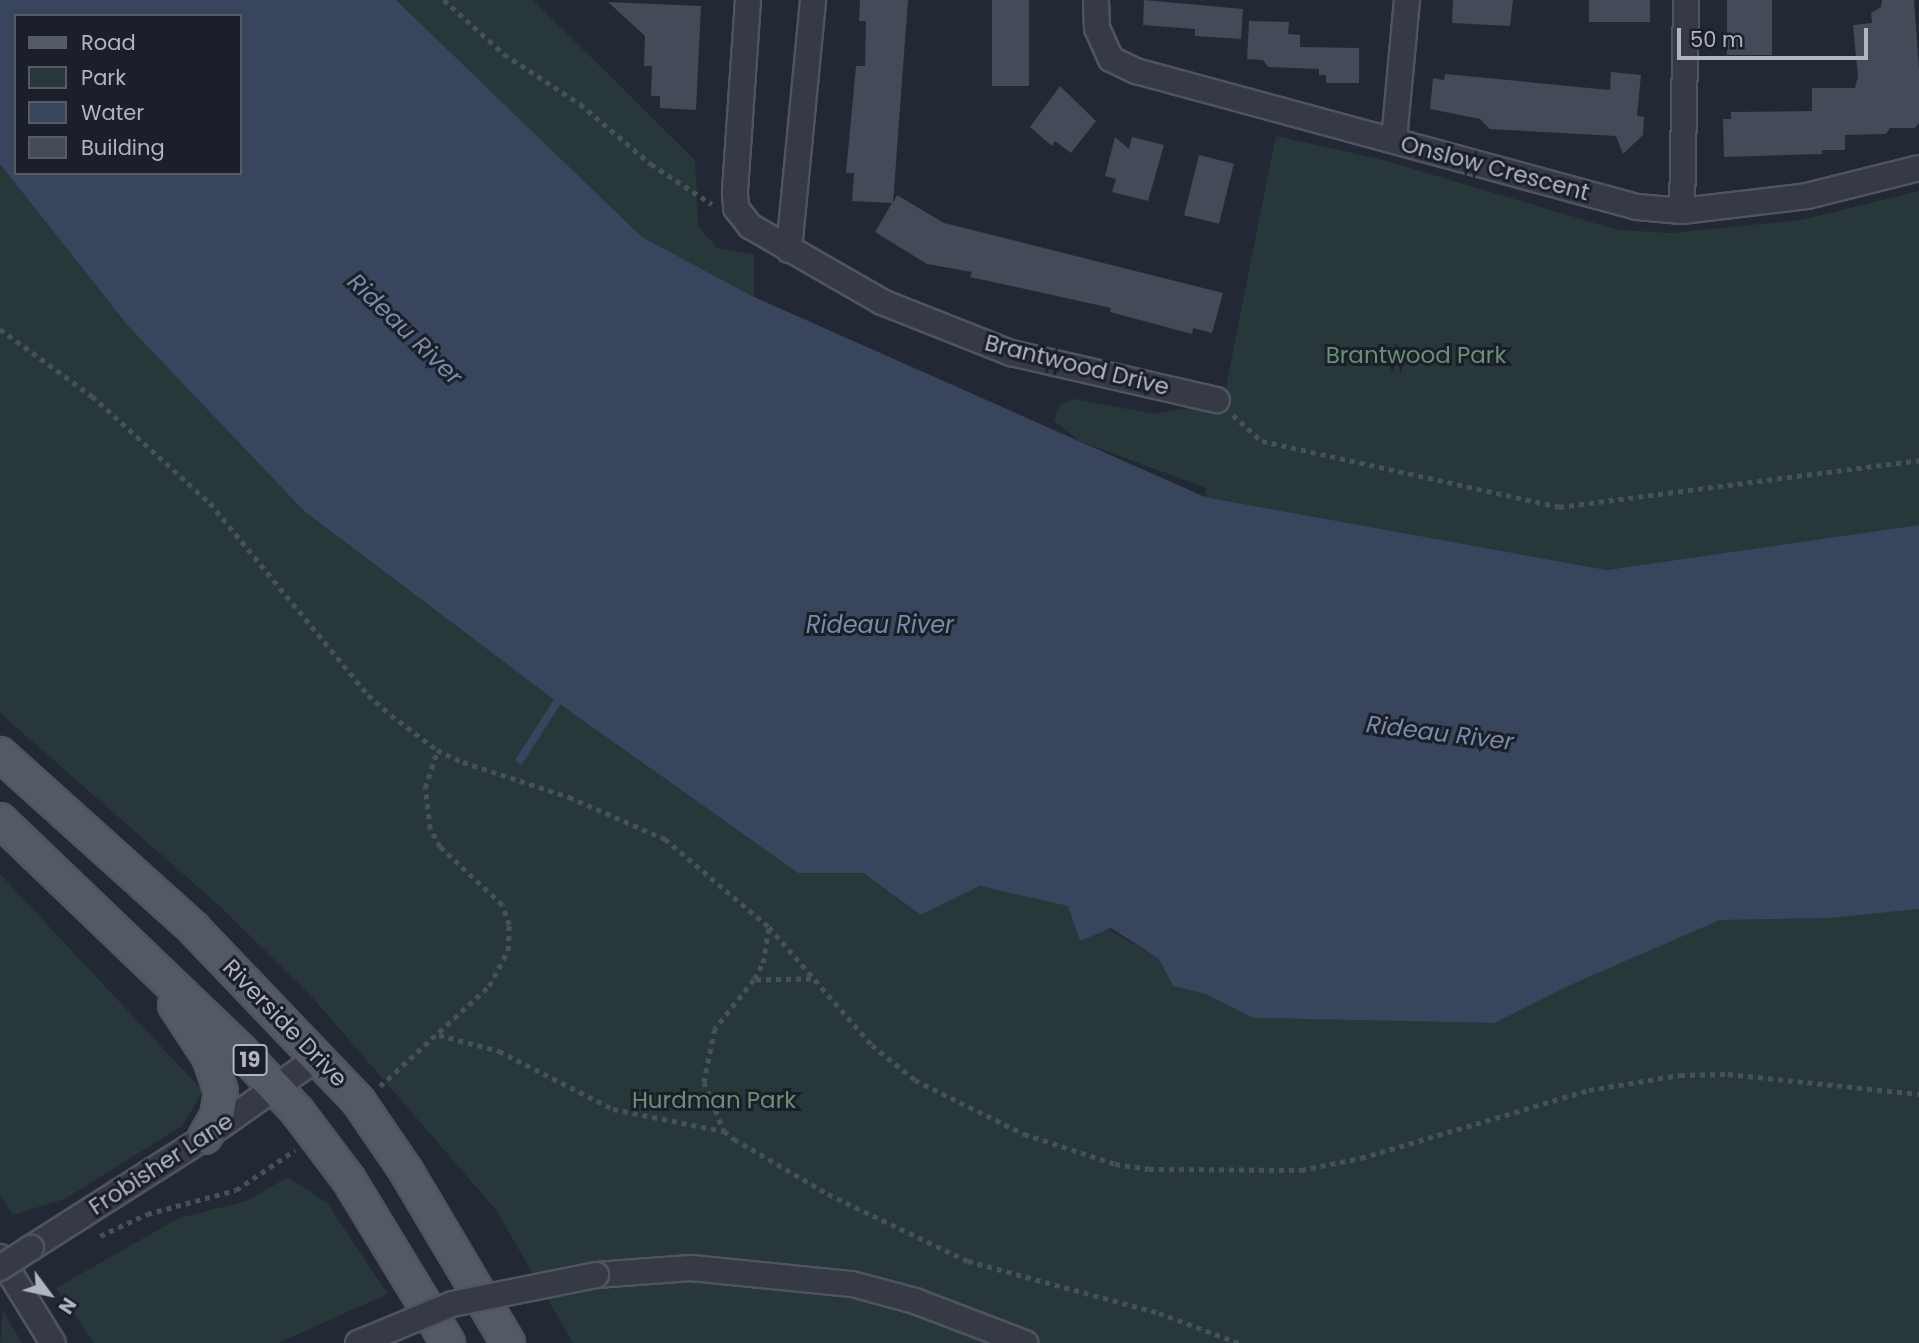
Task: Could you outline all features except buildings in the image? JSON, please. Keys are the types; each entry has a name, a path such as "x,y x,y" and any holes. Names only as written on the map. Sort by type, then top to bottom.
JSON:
{"main road":[{"name":"Riverside Drive","path":"0,754 193,928 319,1057 359,1102 406,1171 508,1343"},
{"name":"19","path":"0,820 132,944 277,1088 349,1180 448,1343"},
{"path":"132,944 202,1045 215,1070 220,1105 205,1137"}],"street":[{"path":"739,214 735,193 748,0"},
{"path":"789,250 813,0"},
{"name":"Onslow Crescent","path":"1096,0 1097,28 1111,58 1136,71 1637,207 1682,211 1807,196 1919,168"},
{"path":"1394,140 1407,0"},
{"path":"1682,211 1686,0"},
{"name":"Brantwood Drive","path":"739,214 760,234 882,302 1011,354 1217,400"},
{"name":"Frobisher Lane","path":"0,1268 205,1137 319,1057"},
{"path":"0,1257 53,1343"},
{"path":"358,1343 452,1304 596,1275 691,1268 852,1284 915,1301 1025,1343"}],"path":[{"path":"444,0 504,54 580,104 651,164 714,204 739,214"},
{"path":"0,329 92,396 181,475 210,503 369,695 437,750 619,816 665,839 769,927 872,1045 939,1093 1024,1134 1115,1164 1149,1169 1301,1170 1361,1158 1589,1090 1680,1075 1728,1074 1919,1094"},
{"path":"1217,400 1262,441 1559,507 1919,460"},
{"path":"381,1085 438,1035 498,974 508,951 509,925 492,892 440,847 430,830 425,788 437,750"},
{"path":"724,1131 704,1082 707,1055 715,1029 754,980 763,963 769,927"},
{"path":"754,980 812,979"},
{"path":"438,1035 499,1051 614,1109 724,1131 774,1166 968,1261 1159,1313 1239,1343"},
{"path":"98,1237 148,1214 236,1191 293,1152"}],"green space":[{"path":"396,0 533,0 695,160 698,226 717,248 754,254 754,297 642,237"},
{"name":"Brantwood Park","path":"1276,136 1383,160 1618,230 1671,233 1801,220 1919,191 1919,525 1607,570 1205,497 1206,488 1079,441 1054,421 1059,405 1074,399 1155,414 1223,402"},
{"name":"Hurdman Park","path":"0,164 128,326 304,511 557,702 798,873 863,873 921,915 980,886 1069,906 1159,959 1173,986 1206,994 1253,1018 1495,1023 1566,987 1720,920 1831,918 1919,909 1919,1343 573,1343 496,1210 312,997 224,910 0,713"},
{"path":"0,874 203,1091 182,1126 65,1199 13,1215 0,1195"},
{"path":"288,1177 327,1203 388,1294 278,1343 94,1343 56,1288 179,1218 247,1201"},
{"path":"3,1311 22,1343 0,1343"}],"water":[{"name":"Rideau River","path":"0,0 396,0 642,237 754,297 1205,497 1607,570 1919,525 1919,909 1831,918 1720,920 1566,987 1495,1023 1253,1018 1206,994 1173,986 1159,959 1111,928 1080,941 1068,906 980,886 921,915 863,873 798,873 557,702 304,511 128,326 0,164"}],"waterway":[{"path":"520,760 557,702"}]}
